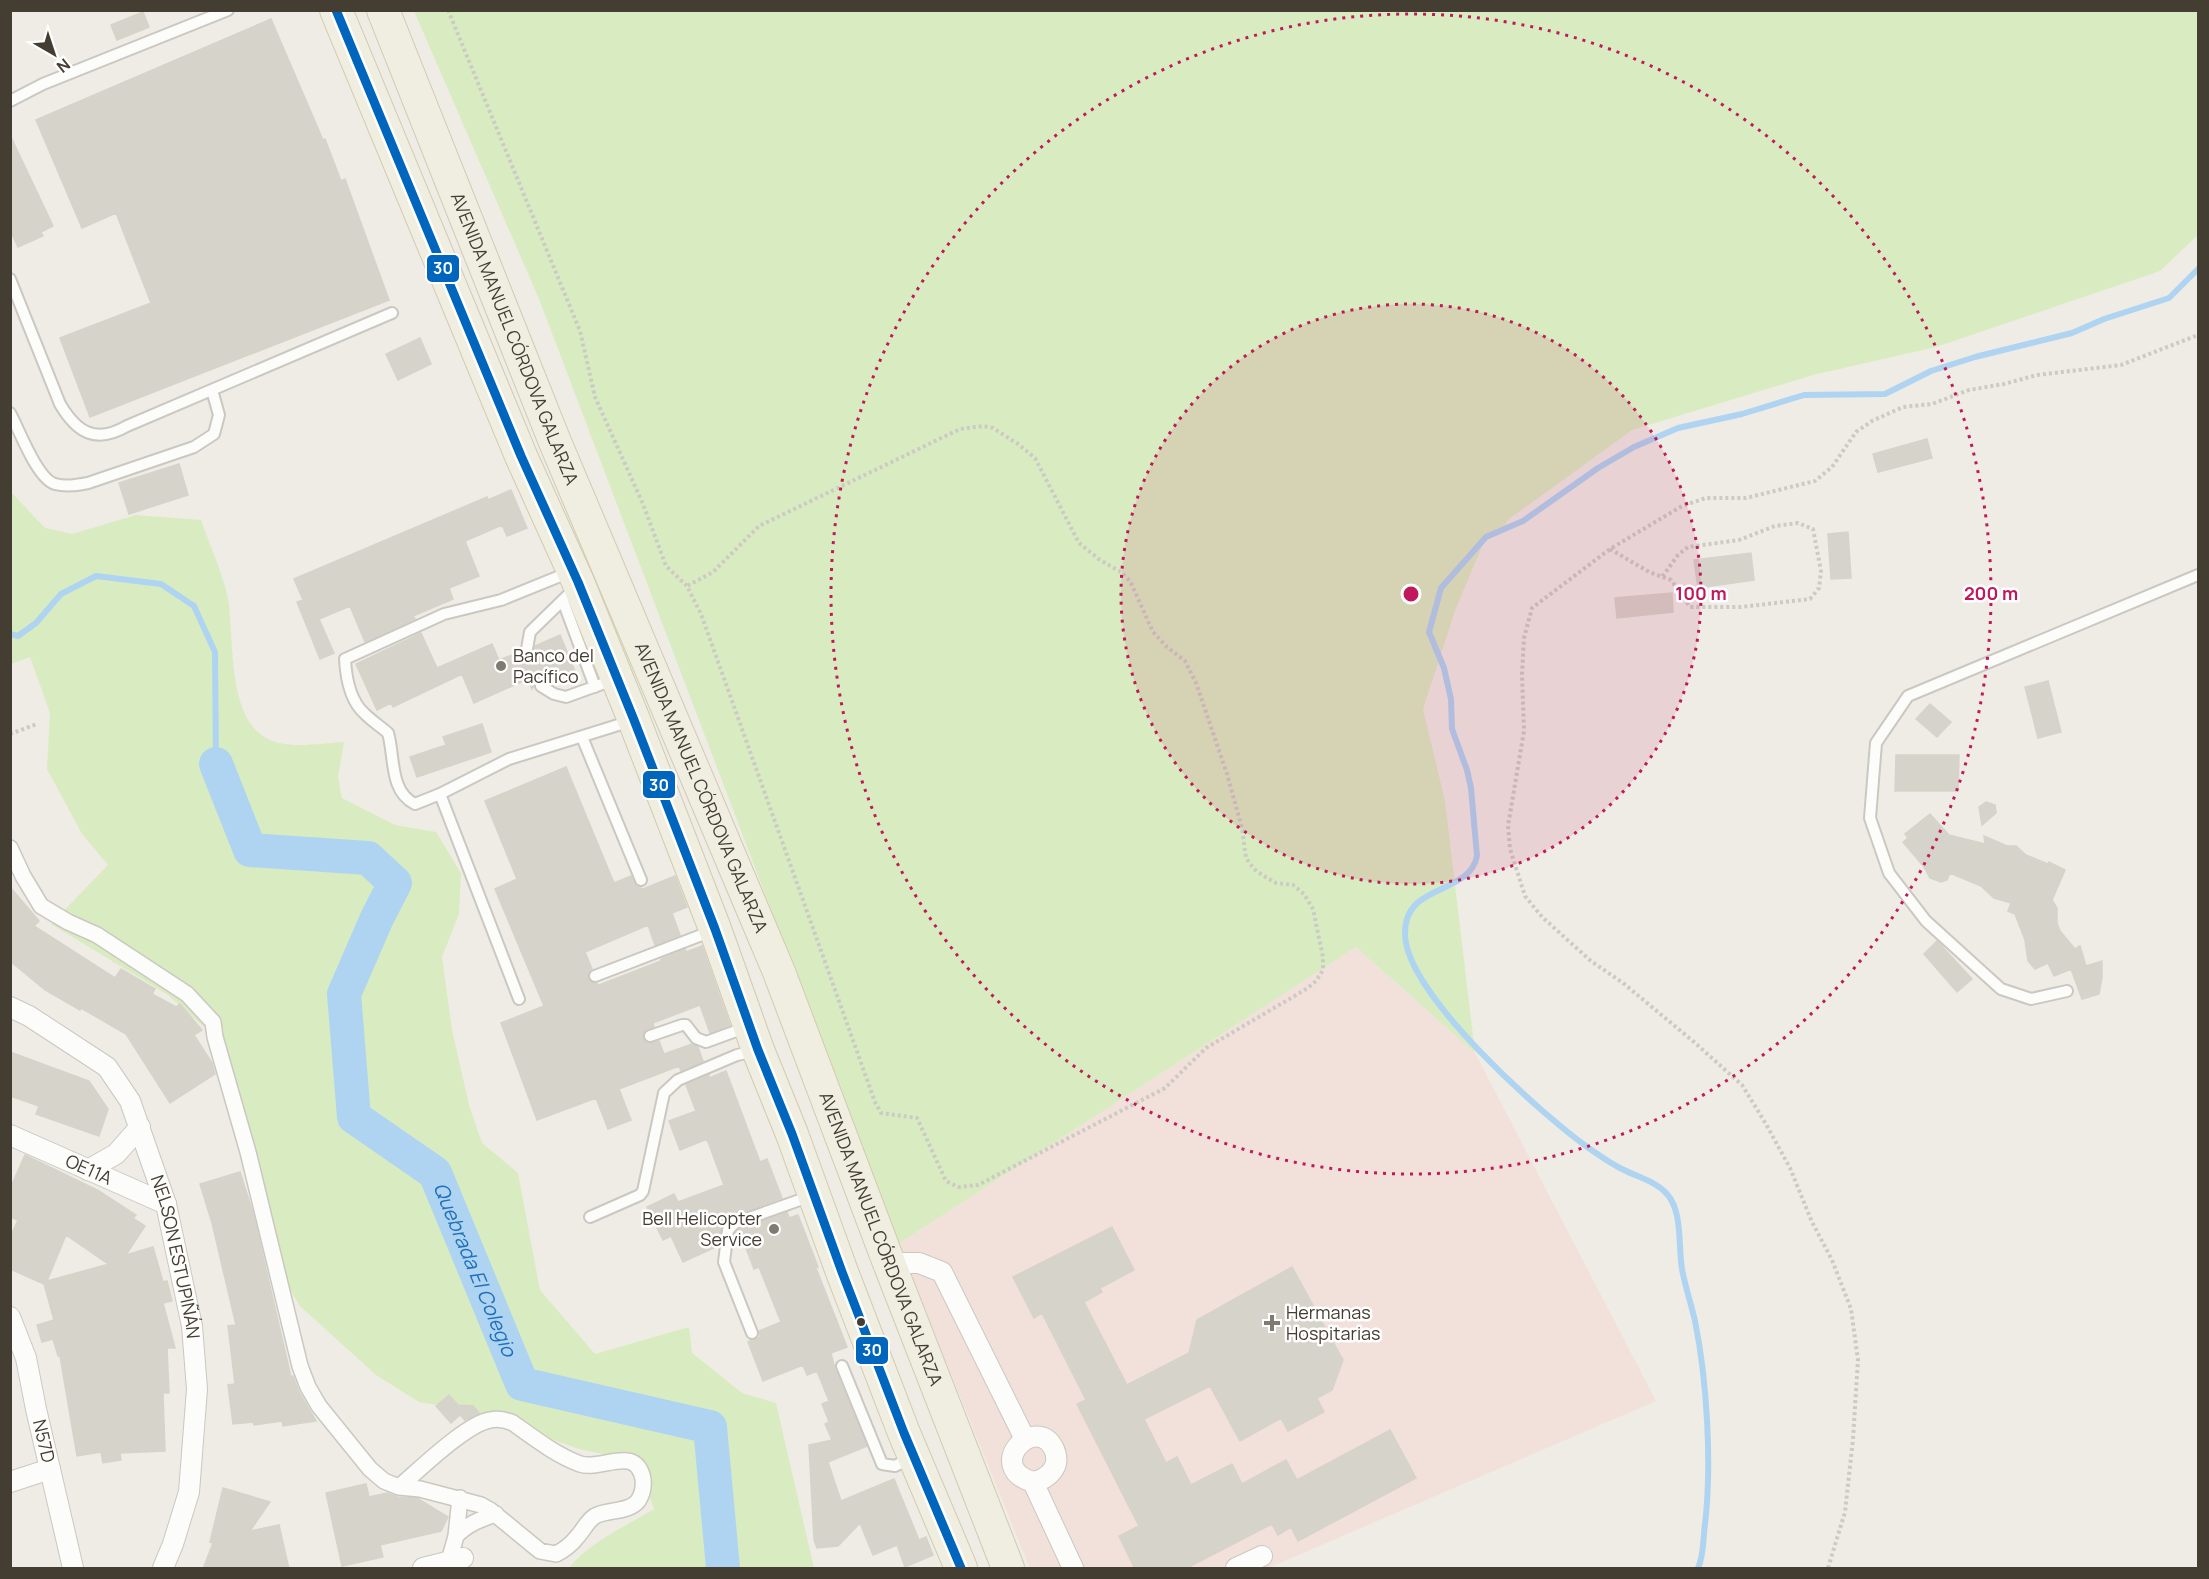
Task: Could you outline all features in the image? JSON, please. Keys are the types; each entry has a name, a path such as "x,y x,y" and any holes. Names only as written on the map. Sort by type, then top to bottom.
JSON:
{"main road":[{"name":"AVENIDA MANUEL CÓRDOVA GALARZA","path":"336,10 522,456 572,584 606,683 634,720 842,1272 961,1569"},
{"name":"AVENIDA MANUEL CÓRDOVA GALARZA","path":"382,10 555,442 774,961 1008,1569"},
{"path":"421,216 459,199"},
{"path":"522,456 555,442"},
{"path":"842,1272 889,1263"}],"street":[{"path":"10,848 41,906 97,935 170,981 187,994 213,1022 215,1037 265,1217 296,1352 308,1387 319,1406 370,1469 384,1481 399,1487 420,1489 481,1505 496,1514 540,1551 556,1554 566,1548 596,1515 627,1508 637,1502 644,1489 643,1478 639,1470 627,1460 583,1465 566,1458 504,1419 491,1419 471,1427 399,1487"},
{"name":"NELSON ESTUPIÑÁN","path":"10,1007 29,1016 107,1067 130,1101 165,1204 192,1326 197,1389 189,1492 174,1544 163,1569"},
{"path":"88,1170 116,1154 140,1127"},
{"name":"OE11A","path":"10,1135 165,1204"},
{"path":"889,1263 919,1263 942,1272 1025,1438"},
{"name":"N57D","path":"10,1317 26,1358 73,1569"},
{"path":"1035,1437 1053,1446 1056,1466 1051,1474 1042,1480 1033,1482 1023,1479 1016,1472 1012,1463 1012,1453 1017,1444 1025,1438 1035,1437"},
{"path":"10,1482 50,1468"},
{"path":"1033,1482 1073,1569"},
{"path":"423,1569 456,1559 460,1498"},
{"path":"456,1536 462,1529 480,1519 496,1514"},
{"path":"1236,1569 1262,1556"}],"lane":[{"path":"10,101 43,84 228,10"},
{"path":"10,279 60,404 69,418 83,431 91,434 114,433 392,314"},
{"path":"10,412 36,465 53,483 71,486 88,483 194,447 214,434 219,415 212,390"},
{"path":"2067,991 2031,999 2001,989 1926,921 1889,873 1870,818 1876,743 1908,696 2199,574"},
{"path":"527,649 530,632 572,584"},
{"path":"572,584 444,614 345,660 346,677 351,693 363,713 388,733 399,788 406,799 415,804 509,759 634,720"},
{"path":"541,686 554,694 566,697 606,683"},
{"path":"582,737 641,880"},
{"path":"440,794 519,999"},
{"path":"595,976 715,930"},
{"path":"650,1036 686,1025 696,1038 706,1042 754,1038"},
{"path":"590,1217 640,1195 643,1191 664,1093 678,1080 737,1054 754,1038"},
{"path":"752,1334 724,1267 728,1230 735,1223 814,1195"},
{"path":"842,1366 882,1464 888,1467 895,1466 914,1456"}],"path":[{"path":"448,10 580,331 596,397 643,504 666,566 687,586 719,659 875,1102 881,1113 917,1118 946,1180 958,1187 978,1185 1165,1088 1206,1048 1308,988 1323,970 1323,957 1313,909 1304,894 1293,885 1276,883 1264,876 1254,869 1246,858 1242,828 1227,774 1196,683 1185,661 1167,647 1154,632 1130,581 1121,572 1100,560 1079,543 1035,458 993,428 983,426 960,429 759,526 713,572 687,586"},
{"path":"1828,1569 1845,1512 1853,1439 1858,1360 1851,1309 1832,1260 1812,1222 1791,1168 1742,1085 1623,983 1591,961 1542,917 1525,896 1510,849 1508,826 1524,731 1522,674 1524,638 1532,608 1611,549 1682,506 1706,498 1746,498 1815,481 1832,468 1856,432 1872,421 1903,407 1932,404 1970,390 2037,375 2121,365 2199,335"},
{"path":"1611,549 1649,572 1662,577 1671,580 1690,606 1741,607 1810,600 1819,588 1821,571 1813,529 1798,523 1775,526 1739,540 1688,548 1678,555 1662,577"},
{"path":"10,734 37,724"}],"shaded area":[{"name":"Hermanas Hospitarias","path":"1356,947 1475,1053 1656,1401 1268,1568 1030,1568 898,1244"}],"green space":[{"path":"414,11 2198,11 2198,235 2160,271 1936,347 1813,375 1632,430 1509,519 1503,528 1486,537 1456,608 1423,709 1445,801 1475,1053 1356,947 898,1244 539,299"},
{"path":"10,491 45,528 72,534 136,515 201,520 226,589 234,672 243,710 251,725 272,741 291,745 344,742 338,777 342,798 395,825 436,832 461,873 459,914 442,957 452,1030 469,1105 482,1143 518,1173 540,1290 595,1354 689,1327 692,1353 742,1393 776,1403 814,1568 569,1568 597,1543 654,1509 644,1482 613,1456 579,1449 474,1411 419,1402 376,1375 300,1306 287,1285 257,1156 222,1043 168,995 51,924 108,865 82,834 47,769 50,713 30,657 11,664"}],"building":[{"path":"143,12 149,27 117,40 111,25"},
{"path":"271,19 323,140 325,139 341,181 345,179 389,300 90,417 60,338 151,303 116,213 82,228 36,120"},
{"path":"10,135 53,226 41,232 43,236 18,247 10,230"},
{"path":"420,338 431,364 398,380 386,354"},
{"path":"1927,439 1932,458 1878,472 1873,454"},
{"path":"179,464 188,495 129,514 119,483"},
{"path":"511,490 527,528 507,536 502,525 465,541 479,576 449,588 453,599 413,616 415,619 365,642 350,606 319,619 334,653 320,659 297,602 303,600 294,579 487,497 488,500"},
{"path":"1848,532 1851,578 1831,579 1828,534"},
{"path":"1751,553 1754,580 1698,588 1694,560"},
{"path":"1672,593 1673,612 1617,618 1615,598"},
{"path":"421,633 437,668 492,644 499,660 520,652 529,656 533,653 535,646 560,635 575,671 549,682 538,679 532,689 528,679 474,703 462,674 393,707 391,703 377,710 356,664"},
{"path":"2048,681 2061,732 2038,738 2025,687"},
{"path":"1930,704 1951,722 1937,737 1916,719"},
{"path":"482,724 491,752 417,777 410,757 446,745 443,737"},
{"path":"1896,755 1959,755 1958,791 1895,791"},
{"path":"566,767 614,883 631,876 636,886 643,889 675,876 687,907 672,913 680,935 655,945 648,925 585,952 592,969 588,974 588,979 599,985 661,961 685,949 686,952 702,946 730,1025 710,1033 700,1005 653,1023 654,1027 647,1029 643,1034 646,1042 659,1041 664,1054 692,1044 698,1047 703,1061 681,1071 679,1066 619,1089 631,1120 608,1129 596,1098 537,1120 501,1023 544,1006 495,889 517,879 485,801"},
{"path":"1986,802 1995,805 1996,813 1982,825 1979,807"},
{"path":"1930,814 1949,835 1985,844 1984,836 2007,846 2016,846 2026,855 2065,870 2052,900 2057,908 2057,923 2060,931 2075,949 2080,946 2086,966 2102,961 2099,994 2082,999 2071,969 2054,976 2048,963 2035,969 2028,961 2025,940 2015,914 2008,911 2011,903 1994,898 1981,886 1950,873 1947,880 1941,882 1930,878 1924,867 1903,842 1908,838 1905,834"},
{"path":"10,887 39,921 34,926 115,978 121,969 155,989 152,994 176,1007 180,1004 202,1030 194,1035 212,1063 215,1074 170,1103 126,1034 45,990 10,961"},
{"path":"1937,941 1972,979 1957,992 1924,954"},
{"path":"10,1052 89,1081 108,1109 99,1136 36,1114 39,1106 10,1096"},
{"path":"726,1071 760,1162 767,1159 782,1198 730,1217 721,1228 718,1246 683,1262 671,1236 663,1240 647,1207 674,1194 678,1202 724,1185 707,1139 680,1150 669,1121 696,1111 686,1085 709,1075 709,1078"},
{"path":"25,1155 99,1191 136,1215 133,1218 145,1226 126,1255 153,1247 163,1282 167,1281 172,1301 163,1303 175,1348 167,1348 169,1393 163,1393 165,1451 120,1453 121,1460 103,1463 101,1452 77,1456 60,1356 58,1356 53,1339 42,1342 37,1325 54,1320 44,1284 10,1269 10,1238 18,1220 10,1217 10,1189","holes":["66,1235 109,1264 47,1281"]},
{"path":"240,1172 253,1213 291,1377 293,1376 299,1392 316,1421 283,1426 282,1421 254,1425 253,1422 233,1424 228,1385 235,1384 228,1326 236,1325 212,1223 200,1184"},
{"path":"787,1212 789,1218 798,1215 847,1347 831,1353 835,1369 867,1446 828,1462 841,1501 894,1479 919,1540 926,1537 933,1555 905,1567 897,1545 873,1555 860,1523 838,1546 817,1548 814,1540 809,1445 832,1440 825,1424 829,1422 822,1404 829,1401 817,1371 807,1375 803,1365 763,1381 748,1342 760,1337 759,1331 781,1322 759,1267 754,1269 741,1235 735,1238 735,1233"},
{"path":"1112,1227 1134,1270 1100,1288 1102,1292 1084,1302 1127,1385 1189,1353 1197,1320 1292,1267 1343,1360 1332,1390 1317,1398 1324,1412 1288,1431 1281,1418 1240,1441 1210,1386 1144,1419 1166,1463 1177,1457 1191,1485 1232,1464 1242,1484 1286,1460 1297,1480 1390,1430 1416,1478 1298,1541 1291,1527 1278,1535 1272,1524 1185,1569 1135,1569 1119,1536 1139,1526 1077,1404 1086,1400 1042,1313 1034,1318 1013,1277"},
{"path":"449,1395 458,1405 473,1406 479,1413 465,1420 460,1415 451,1423 436,1406"},
{"path":"366,1484 369,1497 387,1493 398,1497 417,1498 448,1517 441,1531 380,1545 383,1557 342,1566 326,1493"},
{"path":"223,1488 270,1502 250,1531 279,1525 289,1569 203,1569 213,1543 210,1542"}],"waterway":[{"path":"1698,1568 1702,1552 1707,1500 1708,1449 1705,1395 1695,1321 1682,1269 1678,1220 1672,1201 1658,1186 1616,1166 1571,1135 1512,1083 1451,1020 1427,988 1411,958 1405,933 1408,917 1415,905 1462,878 1472,869 1477,856 1471,788 1452,729 1451,699 1444,668 1429,632 1441,588 1486,537 1523,521 1598,468 1634,447 1678,428 1742,414 1804,395 1885,394 1931,371 1975,357 2072,333 2104,319 2169,298 2198,269"},
{"name":"Quebrada El Colegio","path":"10,634 18,636 36,623 61,594 96,576 161,584 194,606 215,652 216,764"},
{"name":"Quebrada El Colegio","path":"216,764 250,850 368,858 395,883 344,994 354,1117 435,1173 522,1384 710,1427 723,1568"}],"transit line":[{"name":"30","path":"336,10 521,456 578,582 634,720 904,1433 961,1568"}],"place":[{"name":"Banco del Pacífico","path":"501,666"},
{"name":"Bell Helicopter Service","path":"774,1229"},
{"name":"Hermanas Hospitarias","path":"1272,1323"}]}
